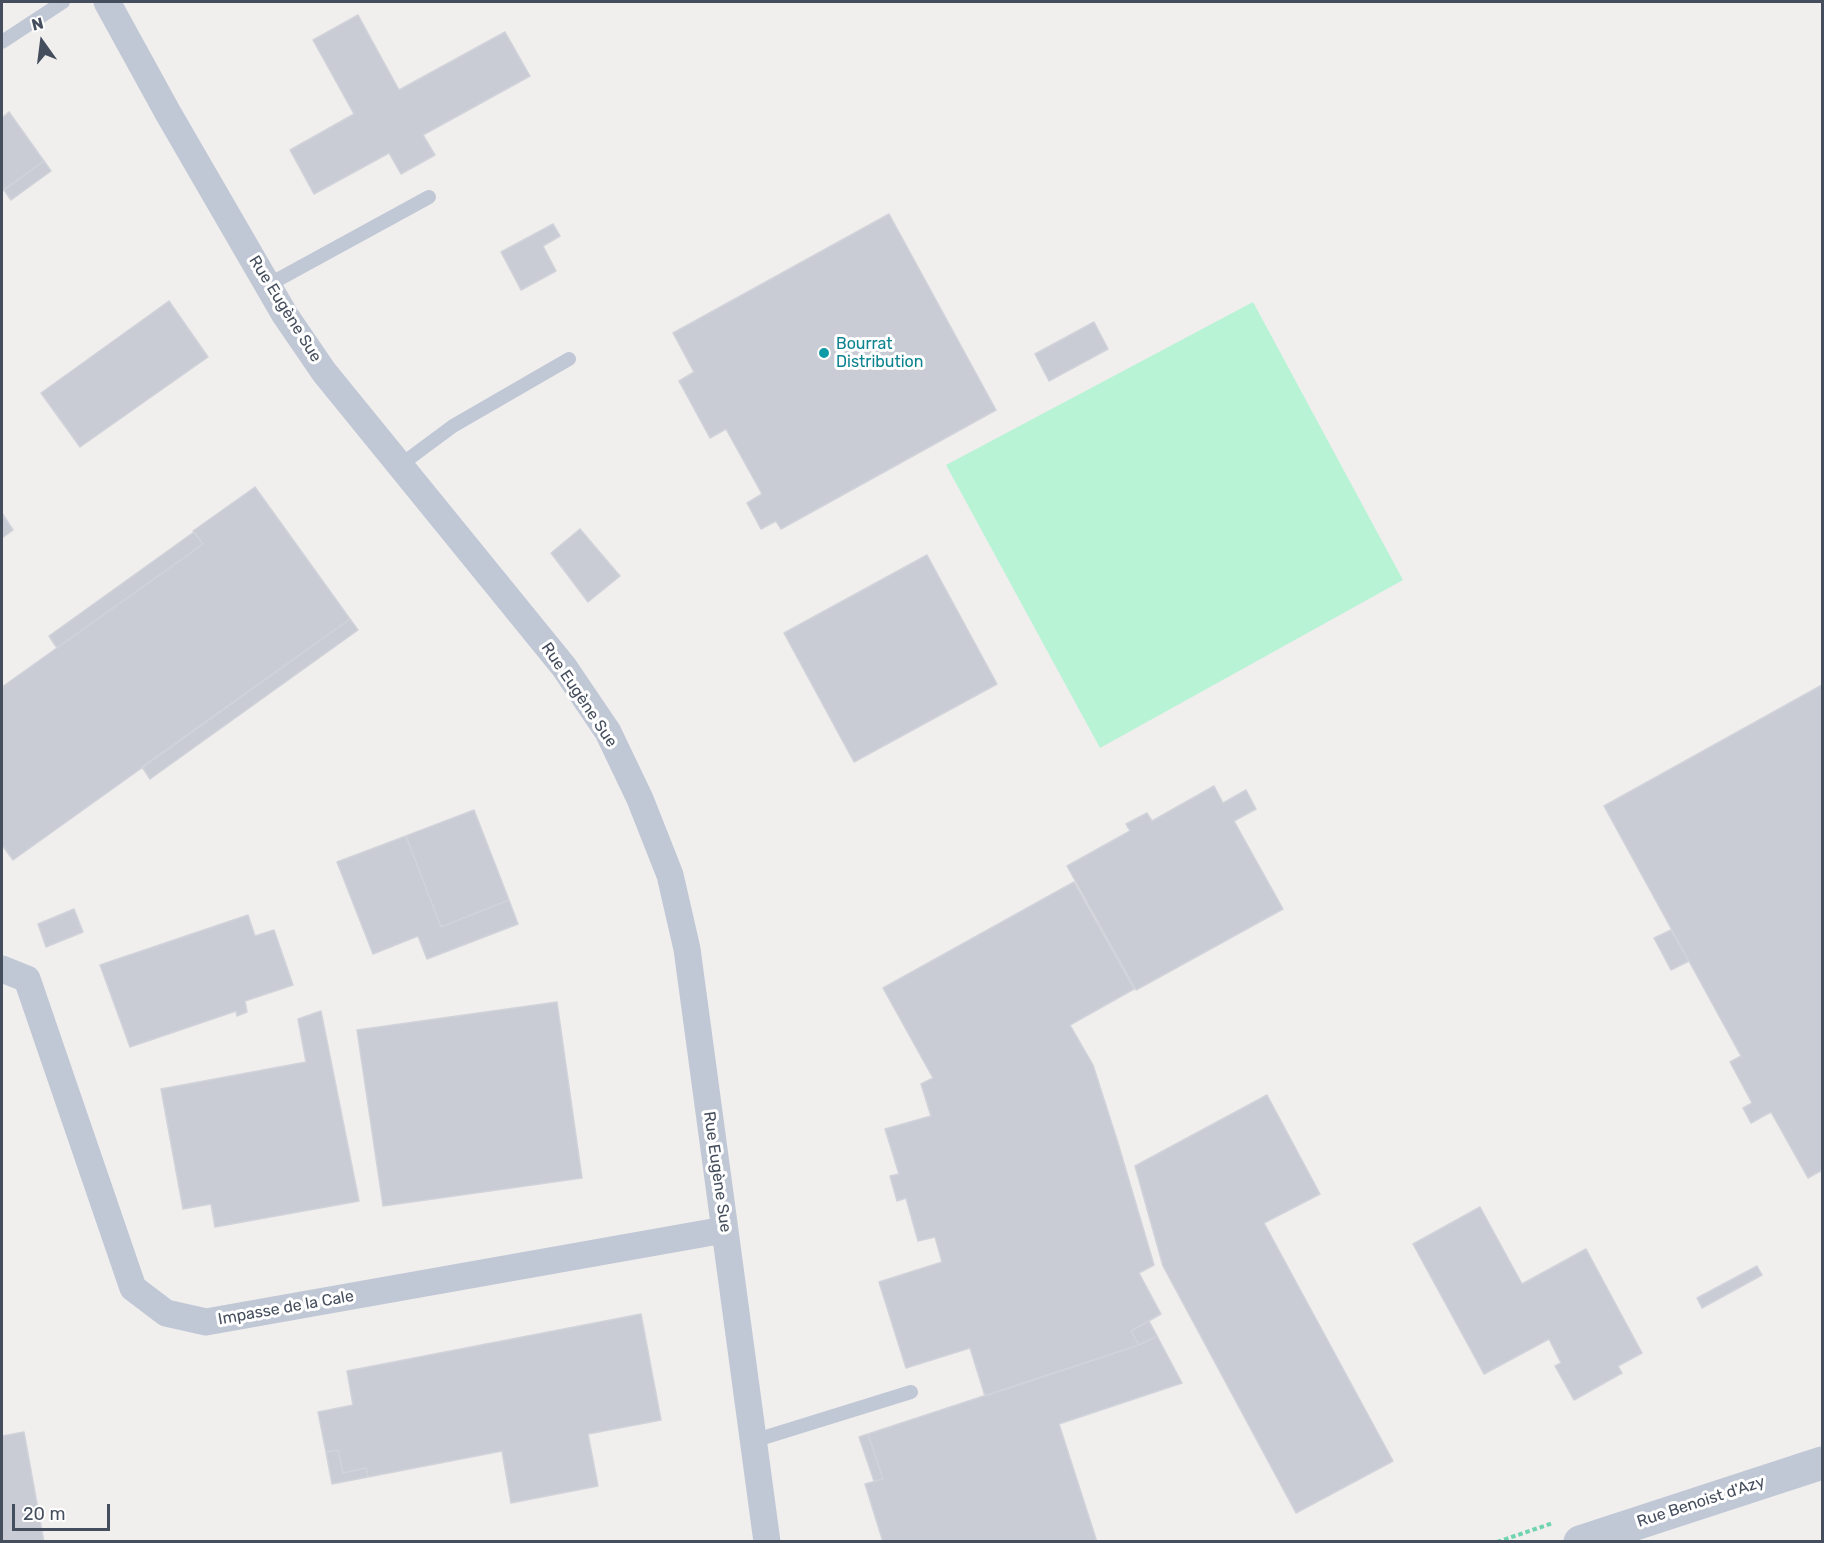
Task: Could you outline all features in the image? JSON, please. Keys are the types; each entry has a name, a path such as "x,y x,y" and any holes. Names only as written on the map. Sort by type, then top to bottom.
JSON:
{"street":[{"name":"Rue Eugène Sue","path":"107,2 268,285 324,372 564,667 608,732 640,799 670,875 687,949 766,1542"},
{"name":"Impasse de la Cale","path":"2,969 27,979 133,1288 166,1313 206,1322 724,1230"},
{"name":"Rue Benoist d'Azy","path":"1580,1542 1822,1463"}],"lane":[{"path":"2,42 63,2"},
{"path":"268,285 429,197"},
{"path":"399,466 453,426 569,359"},
{"path":"753,1441 911,1392"}],"green space":[{"path":"1253,302 1403,580 1100,748 946,465"}],"building":[{"path":"358,15 399,90 505,32 530,76 423,135 435,155 401,174 389,153 314,194 290,150 354,114 313,40"},
{"path":"9,112 44,161 2,191 2,118"},
{"path":"44,161 51,171 11,200 4,190"},
{"name":"Bourrat Distribution","path":"889,214 996,410 781,529 776,521 761,529 747,503 762,494 726,429 710,438 679,381 694,372 673,333"},
{"path":"553,224 560,236 543,246 556,271 521,290 501,252"},
{"path":"169,301 208,357 80,447 41,393"},
{"path":"1094,322 1108,349 1049,381 1035,354"},
{"path":"255,487 350,619 13,860 2,845 2,687 203,544 193,531"},
{"path":"2,513 13,530 2,538"},
{"path":"580,529 620,576 588,602 551,553"},
{"path":"194,532 203,544 57,648 49,636"},
{"path":"927,555 997,684 854,762 784,633"},
{"path":"350,619 358,630 150,779 142,767"},
{"path":"1822,685 1822,1170 1808,1178 1771,1112 1751,1123 1743,1108 1752,1103 1730,1062 1741,1056 1604,806"},
{"path":"1214,786 1223,803 1246,790 1256,809 1234,821 1283,909 1136,990 1067,866 1130,831 1126,824 1147,813 1152,821"},
{"path":"474,810 509,900 441,927 406,836"},
{"path":"406,836 441,927 509,900 518,924 427,959 418,936 373,954 337,862"},
{"path":"1074,882 1134,989 1070,1025 1093,1065 1118,1143 1154,1265 1139,1273 1161,1314 1131,1331 1139,1345 985,1396 970,1348 906,1368 879,1282 942,1262 935,1237 918,1241 906,1198 897,1201 890,1176 899,1174 885,1129 931,1116 921,1084 933,1078 883,988"},
{"path":"74,909 83,932 46,947 38,924"},
{"path":"248,915 255,936 274,930 293,985 245,1001 247,1012 237,1016 236,1011 130,1047 100,965"},
{"path":"1671,930 1689,961 1671,970 1654,938"},
{"path":"557,1002 582,1178 383,1206 357,1030"},
{"path":"321,1011 359,1201 215,1227 211,1204 183,1209 161,1089 306,1062 298,1019"},
{"path":"1267,1095 1320,1194 1264,1223 1393,1461 1296,1513 1163,1266 1135,1166"},
{"path":"1480,1207 1522,1284 1586,1249 1642,1353 1618,1366 1622,1373 1574,1400 1555,1366 1561,1363 1549,1339 1484,1374 1413,1244"},
{"path":"1757,1266 1762,1275 1702,1308 1697,1298"},
{"path":"641,1314 661,1420 588,1434 598,1486 511,1503 502,1451 368,1477 366,1468 343,1473 338,1450 326,1452 318,1412 353,1405 347,1371"},
{"path":"1149,1321 1157,1336 1139,1345 1131,1331"},
{"path":"1157,1336 1182,1383 1059,1424 1097,1542 883,1542 865,1484 883,1479 868,1434 1139,1345"},
{"path":"24,1432 44,1542 2,1542 2,1436"},
{"path":"868,1434 883,1479 874,1481 859,1437"},
{"path":"338,1450 343,1473 366,1468 368,1477 332,1484 326,1452"}],"place":[{"name":"Bourrat Distribution","path":"824,353"}]}
